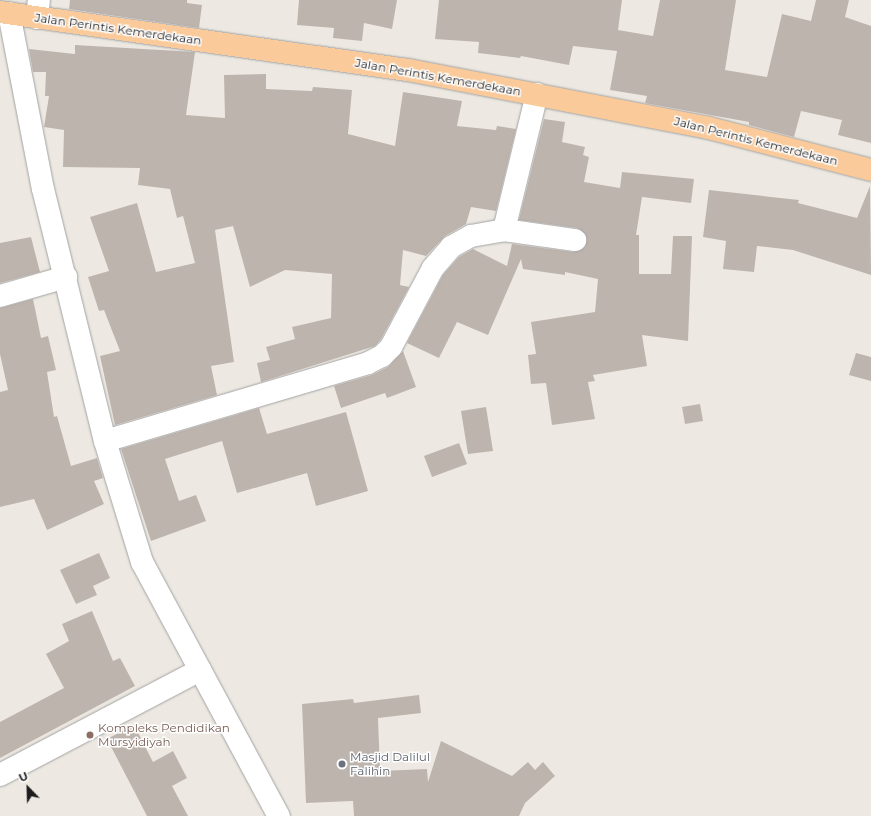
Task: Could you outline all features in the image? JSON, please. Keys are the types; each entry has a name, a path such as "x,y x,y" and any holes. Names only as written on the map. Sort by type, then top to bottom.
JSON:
{"main road":[{"name":"Jalan Perintis Kemerdekaan","path":"4,13 38,9 408,70 709,128 871,170"}],"street":[{"path":"4,13 43,189 66,277 105,441 142,562 279,816"},
{"path":"504,230 537,94"},
{"path":"105,441 368,363 382,356 391,347 433,268 451,247 471,236 504,230 575,240"},
{"path":"0,296 66,277"},
{"path":"0,775 200,670"}],"building":[{"path":"70,0 187,0 187,3 202,5 199,28 69,9"},
{"path":"299,0 397,0 392,29 364,23 362,41 333,38 334,28 297,25"},
{"path":"439,0 622,0 618,30 653,36 660,0 736,0 725,70 767,77 782,14 811,21 816,0 849,0 845,17 871,26 871,143 838,135 842,120 801,111 794,137 749,125 749,122 645,103 647,96 610,90 617,51 573,46 569,65 521,56 520,58 478,53 479,42 435,39"},
{"path":"75,45 195,52 186,115 225,118 224,75 266,74 266,89 312,91 313,87 352,90 348,134 395,146 403,92 462,101 457,126 496,130 497,126 516,129 496,211 471,207 466,224 445,236 426,256 403,250 400,285 409,287 381,339 375,346 261,382 257,363 270,360 266,347 295,339 292,327 331,318 332,274 285,270 250,287 233,226 215,230 234,362 211,366 217,395 115,425 100,356 120,351 104,310 99,311 88,277 109,271 90,217 137,203 156,272 195,263 183,216 177,218 170,189 138,185 140,168 63,167 64,130 44,127 49,96 45,96 46,72 33,72 29,49 75,54"},
{"path":"544,119 565,122 562,142 585,147 583,155 589,157 584,182 620,188 622,172 694,179 691,203 642,197 636,235 639,235 639,274 671,274 673,236 692,236 688,341 642,335 647,366 593,375 595,381 588,382 595,419 552,425 546,383 531,384 528,355 536,354 531,322 595,312 598,279 565,272 565,275 523,269 521,259 488,335 457,322 439,358 407,343 443,275 459,257 473,249 507,266 512,244 573,252 585,247 586,235 577,228 519,220"},
{"path":"870,186 871,275 793,250 757,246 754,272 723,269 726,241 703,237 709,190 799,200 798,203 857,218"},
{"path":"31,237 40,272 0,283 0,243"},
{"path":"33,299 41,338 48,336 56,370 47,372 54,417 57,416 71,466 97,458 103,478 94,481 104,504 47,530 34,499 0,507 0,392 8,390 0,354 0,308"},
{"path":"403,351 416,387 387,398 385,393 341,408 334,386 372,375 388,367"},
{"path":"856,353 871,357 871,381 849,375"},
{"path":"700,404 703,421 685,424 682,407"},
{"path":"486,407 493,451 468,454 461,411"},
{"path":"259,408 267,434 346,412 368,491 316,506 307,473 237,493 222,441 165,459 179,501 196,495 206,521 151,541 121,449"},
{"path":"459,443 467,464 432,477 424,456"},
{"path":"99,553 110,578 93,586 97,595 76,604 60,570"},
{"path":"92,611 113,661 120,658 135,686 0,758 0,722 64,688 46,654 69,641 62,624"},
{"path":"419,695 421,713 378,718 380,771 427,769 428,782 441,741 512,776 528,762 535,770 543,762 555,776 525,803 519,816 354,816 353,801 306,803 302,704 353,699 354,703"},
{"path":"134,725 153,762 173,751 187,778 172,786 188,816 147,816 107,739"}],"place":[{"name":"Kompleks Pendidikan Mursyidiyah","path":"90,735"},
{"name":"Masjid Dalilul Falihin","path":"342,764"}]}
